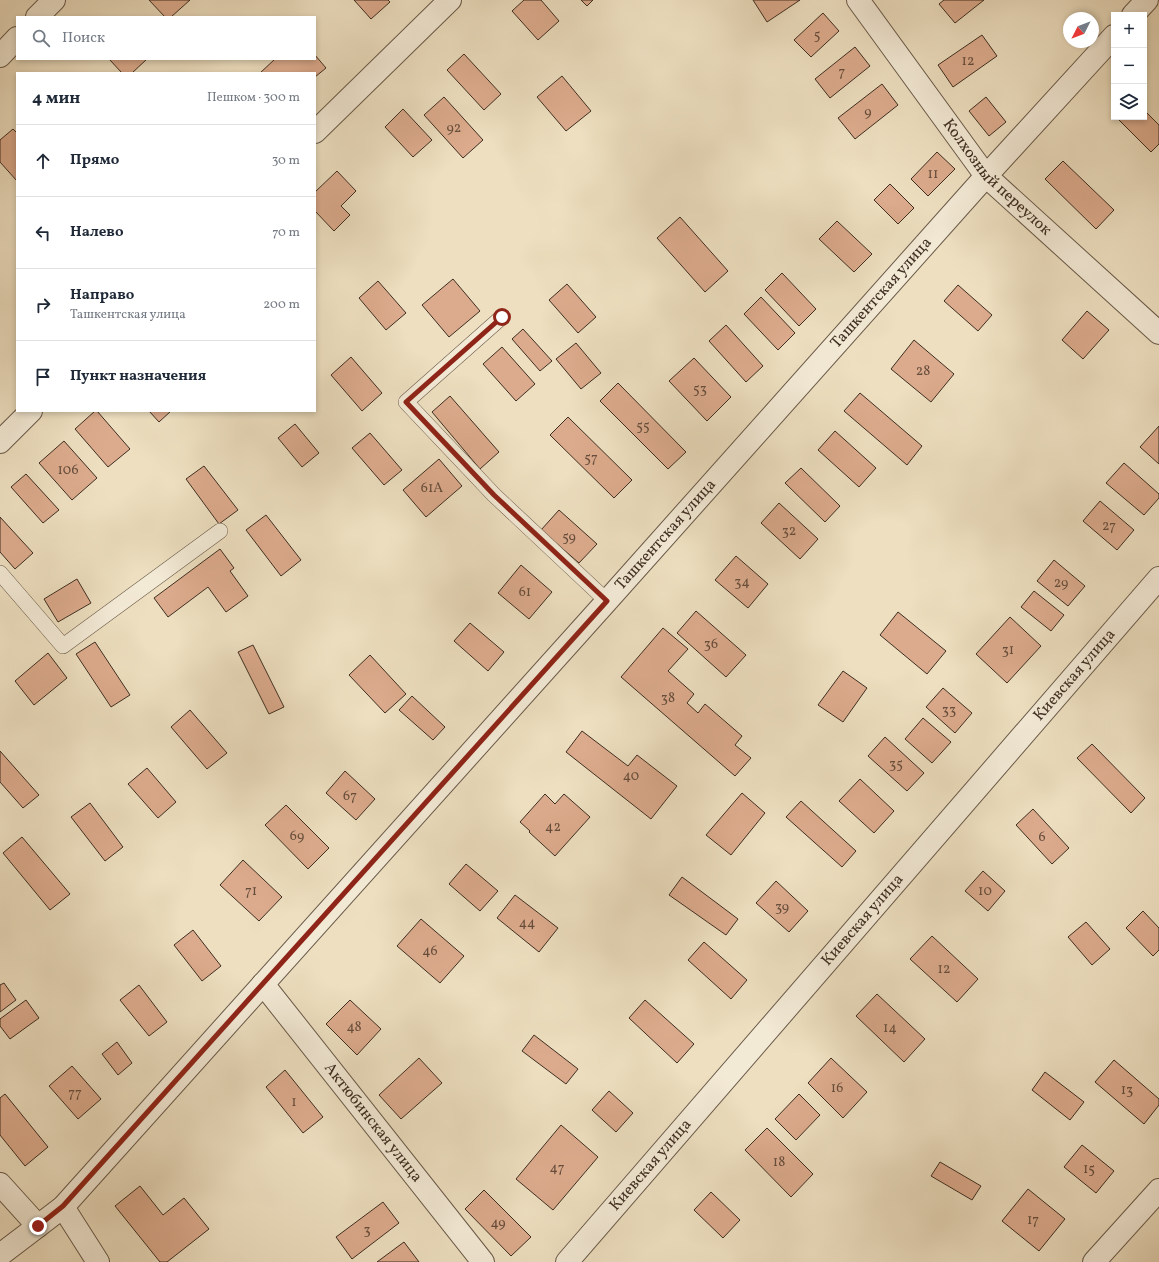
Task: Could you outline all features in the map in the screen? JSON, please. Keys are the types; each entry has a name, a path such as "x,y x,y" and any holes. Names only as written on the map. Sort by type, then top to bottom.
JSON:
{"street":[{"path":"38,16 54,0"},
{"path":"316,131 450,0"},
{"name":"Колхозный переулок","path":"858,0 986,176 1159,333"},
{"path":"1136,12 1146,0"},
{"path":"0,56 16,39"},
{"name":"Ташкентская улица","path":"0,1255 63,1206 607,601 986,176 1111,39"},
{"path":"0,442 30,412"},
{"name":"Киевская улица","path":"567,1262 1159,578"},
{"name":"Актюбинская улица","path":"263,984 483,1262"},
{"path":"0,1184 38,1226"},
{"path":"1094,1262 1159,1190"},
{"path":"63,1206 98,1262"}],"lane":[{"path":"502,317 406,402 494,495 607,601"},
{"path":"0,573 64,646 220,531"}],"building":[{"path":"149,0 190,0 172,16 164,16"},
{"path":"354,0 388,0 390,2 371,19"},
{"path":"524,0 541,0 559,21 538,40 512,11"},
{"path":"581,0 593,0 587,6"},
{"path":"753,0 800,0 767,22"},
{"path":"944,0 984,0 955,23 939,4"},
{"path":"823,13 839,31 811,57 794,40"},
{"path":"982,35 997,56 953,87 938,65"},
{"path":"855,47 870,66 830,98 815,79"},
{"path":"464,54 501,94 484,110 447,70"},
{"path":"316,56 326,68 316,76 316,72 261,72 274,60 316,60"},
{"path":"110,60 146,60 133,72 121,72"},
{"path":"562,76 591,111 566,131 537,97"},
{"path":"882,84 898,105 855,139 838,118"},
{"path":"444,97 483,140 463,158 424,115"},
{"path":"986,97 1006,122 989,136 969,111"},
{"path":"403,109 432,140 413,157 385,127"},
{"path":"1147,113 1159,125 1159,144 1151,152 1119,120 1147,120"},
{"path":"13,129 16,132 16,180 0,162 0,140"},
{"path":"937,152 955,169 928,196 911,179"},
{"path":"1063,161 1114,210 1096,229 1045,179"},
{"path":"337,171 356,191 341,206 350,215 334,231 316,212 316,191"},
{"path":"890,184 914,208 898,224 874,200"},
{"path":"680,217 728,271 705,292 657,238"},
{"path":"837,221 872,254 854,272 819,239"},
{"path":"782,273 816,309 799,326 765,290"},
{"path":"453,279 480,311 449,337 422,305"},
{"path":"378,281 406,313 386,330 359,298"},
{"path":"567,284 596,317 578,333 549,300"},
{"path":"958,285 992,315 978,331 944,301"},
{"path":"761,297 795,333 778,350 744,314"},
{"path":"1087,311 1109,330 1083,359 1062,340"},
{"path":"726,325 763,366 746,382 709,341"},
{"path":"523,329 552,361 540,371 512,339"},
{"path":"914,340 954,374 931,402 891,369"},
{"path":"576,343 601,373 581,389 556,359"},
{"path":"502,347 535,384 516,401 483,364"},
{"path":"351,357 382,393 362,411 331,375"},
{"path":"694,358 731,397 707,421 669,381"},
{"path":"618,383 686,452 668,469 600,401"},
{"path":"860,393 922,446 907,465 844,411"},
{"path":"450,396 499,452 480,469 432,412"},
{"path":"94,412 98,412 130,449 108,467 75,429"},
{"path":"150,412 170,412 159,422"},
{"path":"568,417 632,480 614,498 550,435"},
{"path":"295,424 319,453 302,467 278,438"},
{"path":"1159,426 1159,464 1140,447"},
{"path":"835,431 876,468 859,487 818,450"},
{"path":"370,433 402,470 384,485 352,448"},
{"path":"64,441 97,478 72,500 39,463"},
{"path":"439,459 462,486 426,517 403,490"},
{"path":"1124,463 1159,494 1159,498 1144,515 1106,483"},
{"path":"204,466 238,510 219,524 186,479"},
{"path":"801,468 840,506 825,522 785,483"},
{"path":"26,474 59,510 43,523 11,487"},
{"path":"1100,501 1134,530 1117,550 1083,521"},
{"path":"779,503 818,539 800,559 761,523"},
{"path":"559,510 597,544 579,563 541,530"},
{"path":"266,515 301,560 281,576 246,530"},
{"path":"0,517 33,553 15,569 0,552"},
{"path":"220,549 234,568 230,571 248,596 226,612 208,587 168,617 154,598"},
{"path":"736,556 768,584 748,608 715,580"},
{"path":"1054,560 1085,586 1068,606 1037,581"},
{"path":"521,565 552,592 529,619 498,593"},
{"path":"77,579 91,603 58,622 44,599"},
{"path":"1034,591 1064,615 1051,631 1021,607"},
{"path":"696,611 746,655 726,677 677,633"},
{"path":"898,612 946,651 927,674 880,635"},
{"path":"1010,617 1041,646 1007,683 976,654"},
{"path":"470,623 504,652 488,671 454,641"},
{"path":"663,628 688,649 668,671 694,694 687,703 698,713 705,704 742,736 735,745 751,758 735,776 621,677"},
{"path":"95,642 130,695 111,707 76,654"},
{"path":"253,645 284,707 269,714 238,652"},
{"path":"48,653 67,678 34,705 15,681"},
{"path":"370,655 406,694 385,713 349,675"},
{"path":"843,671 867,688 843,722 818,705"},
{"path":"943,688 972,713 955,733 926,707"},
{"path":"412,696 445,727 433,740 399,710"},
{"path":"190,710 227,753 207,769 171,727"},
{"path":"923,718 951,742 932,763 905,739"},
{"path":"582,731 628,766 637,755 677,786 651,819 566,752"},
{"path":"885,737 924,773 907,791 868,756"},
{"path":"1092,744 1145,798 1131,813 1077,758"},
{"path":"0,751 39,795 23,808 0,782"},
{"path":"147,768 176,802 158,818 128,784"},
{"path":"345,771 375,799 356,820 326,793"},
{"path":"860,779 894,811 874,833 839,801"},
{"path":"742,793 765,813 731,855 706,835"},
{"path":"545,794 555,804 564,794 590,817 555,856 520,822"},
{"path":"801,801 856,851 842,867 786,817"},
{"path":"90,803 123,847 105,861 71,817"},
{"path":"286,805 329,848 308,869 265,825"},
{"path":"1033,809 1069,848 1052,864 1016,825"},
{"path":"22,837 70,894 50,910 3,853"},
{"path":"243,860 282,897 259,921 220,885"},
{"path":"466,864 498,891 480,911 449,884"},
{"path":"983,871 1005,891 988,911 965,891"},
{"path":"682,877 738,919 726,935 669,895"},
{"path":"776,881 808,911 789,932 756,903"},
{"path":"515,895 558,928 539,952 497,918"},
{"path":"1143,911 1159,928 1159,950 1153,956 1126,928"},
{"path":"421,919 464,956 440,983 397,946"},
{"path":"1086,922 1110,949 1092,965 1068,937"},
{"path":"193,930 221,966 202,981 174,945"},
{"path":"932,936 978,979 957,1002 910,959"},
{"path":"704,942 747,980 731,999 688,960"},
{"path":"4,983 16,1000 0,1012 0,985"},
{"path":"139,985 167,1022 149,1036 120,1000"},
{"path":"877,994 925,1039 904,1062 856,1016"},
{"path":"26,1000 39,1018 10,1039 0,1026 0,1019"},
{"path":"350,1000 381,1029 357,1055 326,1024"},
{"path":"645,1000 694,1044 677,1063 629,1018"},
{"path":"534,1035 578,1069 566,1084 522,1051"},
{"path":"117,1042 132,1063 118,1075 102,1054"},
{"path":"419,1058 442,1083 401,1119 379,1095"},
{"path":"831,1058 867,1092 843,1118 808,1083"},
{"path":"1114,1060 1159,1099 1159,1105 1144,1124 1095,1082"},
{"path":"72,1066 101,1099 78,1119 49,1086"},
{"path":"285,1070 323,1117 303,1133 266,1087"},
{"path":"1045,1072 1084,1102 1070,1120 1032,1090"},
{"path":"609,1091 633,1113 616,1132 592,1110"},
{"path":"5,1094 48,1147 25,1166 0,1135 0,1098"},
{"path":"799,1094 820,1115 796,1140 775,1119"},
{"path":"561,1125 598,1157 553,1210 516,1179"},
{"path":"767,1128 813,1174 791,1197 745,1150"},
{"path":"1082,1145 1114,1171 1096,1193 1064,1167"},
{"path":"940,1162 981,1186 972,1200 931,1176"},
{"path":"140,1186 163,1215 184,1198 209,1229 167,1262 160,1262 115,1206"},
{"path":"1028,1189 1065,1219 1039,1251 1002,1221"},
{"path":"484,1190 531,1237 511,1256 465,1209"},
{"path":"711,1192 740,1220 723,1238 694,1210"},
{"path":"383,1202 399,1223 352,1259 336,1237"},
{"path":"404,1242 419,1262 377,1262"}],"route":[{"path":"38,1226 63,1206 607,601 494,495 406,402 502,317"}]}
